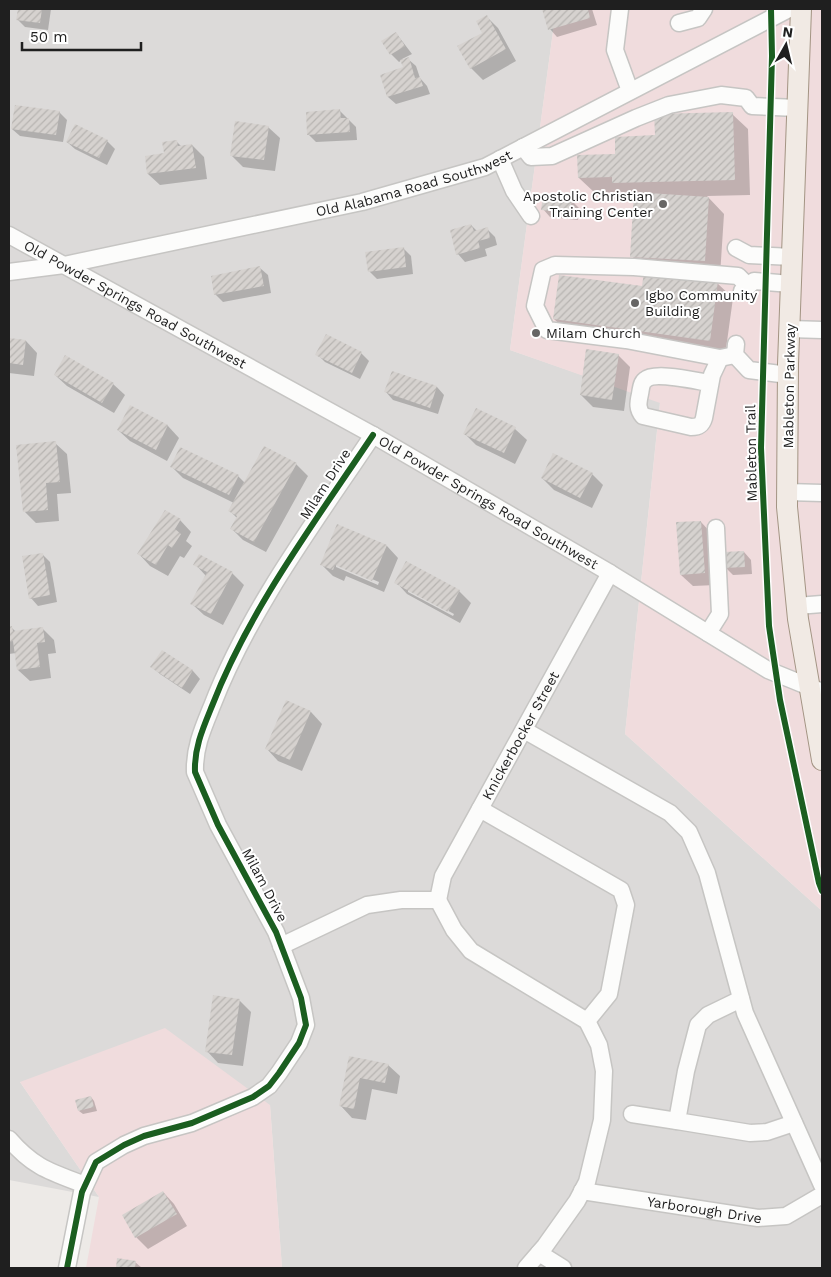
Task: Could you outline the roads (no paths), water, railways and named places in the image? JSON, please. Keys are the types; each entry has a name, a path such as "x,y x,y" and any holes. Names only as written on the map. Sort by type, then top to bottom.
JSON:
{"main road":[{"name":"Mableton Parkway","path":"801,9 788,375 787,507 797,606 815,689 822,760"}],"street":[{"path":"679,23 698,18 704,9"},
{"name":"Old Alabama Road Southwest","path":"9,272 64,265 362,202 486,167 789,9"},
{"path":"620,11 615,50 630,91"},
{"path":"523,147 532,158 552,156 669,105 721,95 746,98 752,106 797,108"},
{"path":"500,159 514,191 530,216"},
{"name":"Old Powder Springs Road Southwest","path":"9,235 373,434 610,573 768,670 815,689"},
{"path":"736,248 749,255 792,257"},
{"path":"788,375 749,370 731,352 548,330 536,306 543,270 555,265 679,270 738,276 745,289 754,281 791,284"},
{"path":"790,329 822,330"},
{"path":"710,383 650,376 641,384 639,412 644,416 698,427 704,418 710,383 716,364 731,352"},
{"name":"Milam Drive","path":"67,1268 71,1242 85,1185 96,1162 124,1145 144,1136 192,1123 253,1097 269,1086 279,1074 298,1043 306,1025 301,998 276,932 218,825 195,772 196,752 199,739 226,671 251,625 284,570 373,434"},
{"path":"787,492 822,494"},
{"path":"708,634 720,614 716,528"},
{"name":"Knickerbocker Street","path":"438,900 442,876 610,573"},
{"path":"797,606 822,604"},
{"path":"524,730 670,814 690,832 707,873 745,1013 822,1186"},
{"path":"480,809 621,890 626,905 609,994 587,1021"},
{"path":"282,946 368,905 401,900 438,900 454,930 471,951 587,1021 599,1045 604,1071 602,1120 587,1182 539,1253 526,1268"},
{"path":"677,1121 686,1071 698,1025 708,1015 741,999"},
{"path":"632,1114 750,1133 767,1132 794,1123"},
{"path":"9,1139 22,1154 44,1170 85,1185"},
{"name":"Yarborough Drive","path":"582,1191 758,1218 786,1216 822,1195"},
{"path":"539,1253 563,1268"}],"place":[{"name":"Apostolic Christian Training Center","path":"663,204"},
{"name":"Igbo Community Building","path":"635,303"},
{"name":"Milam Church","path":"536,333"}]}
